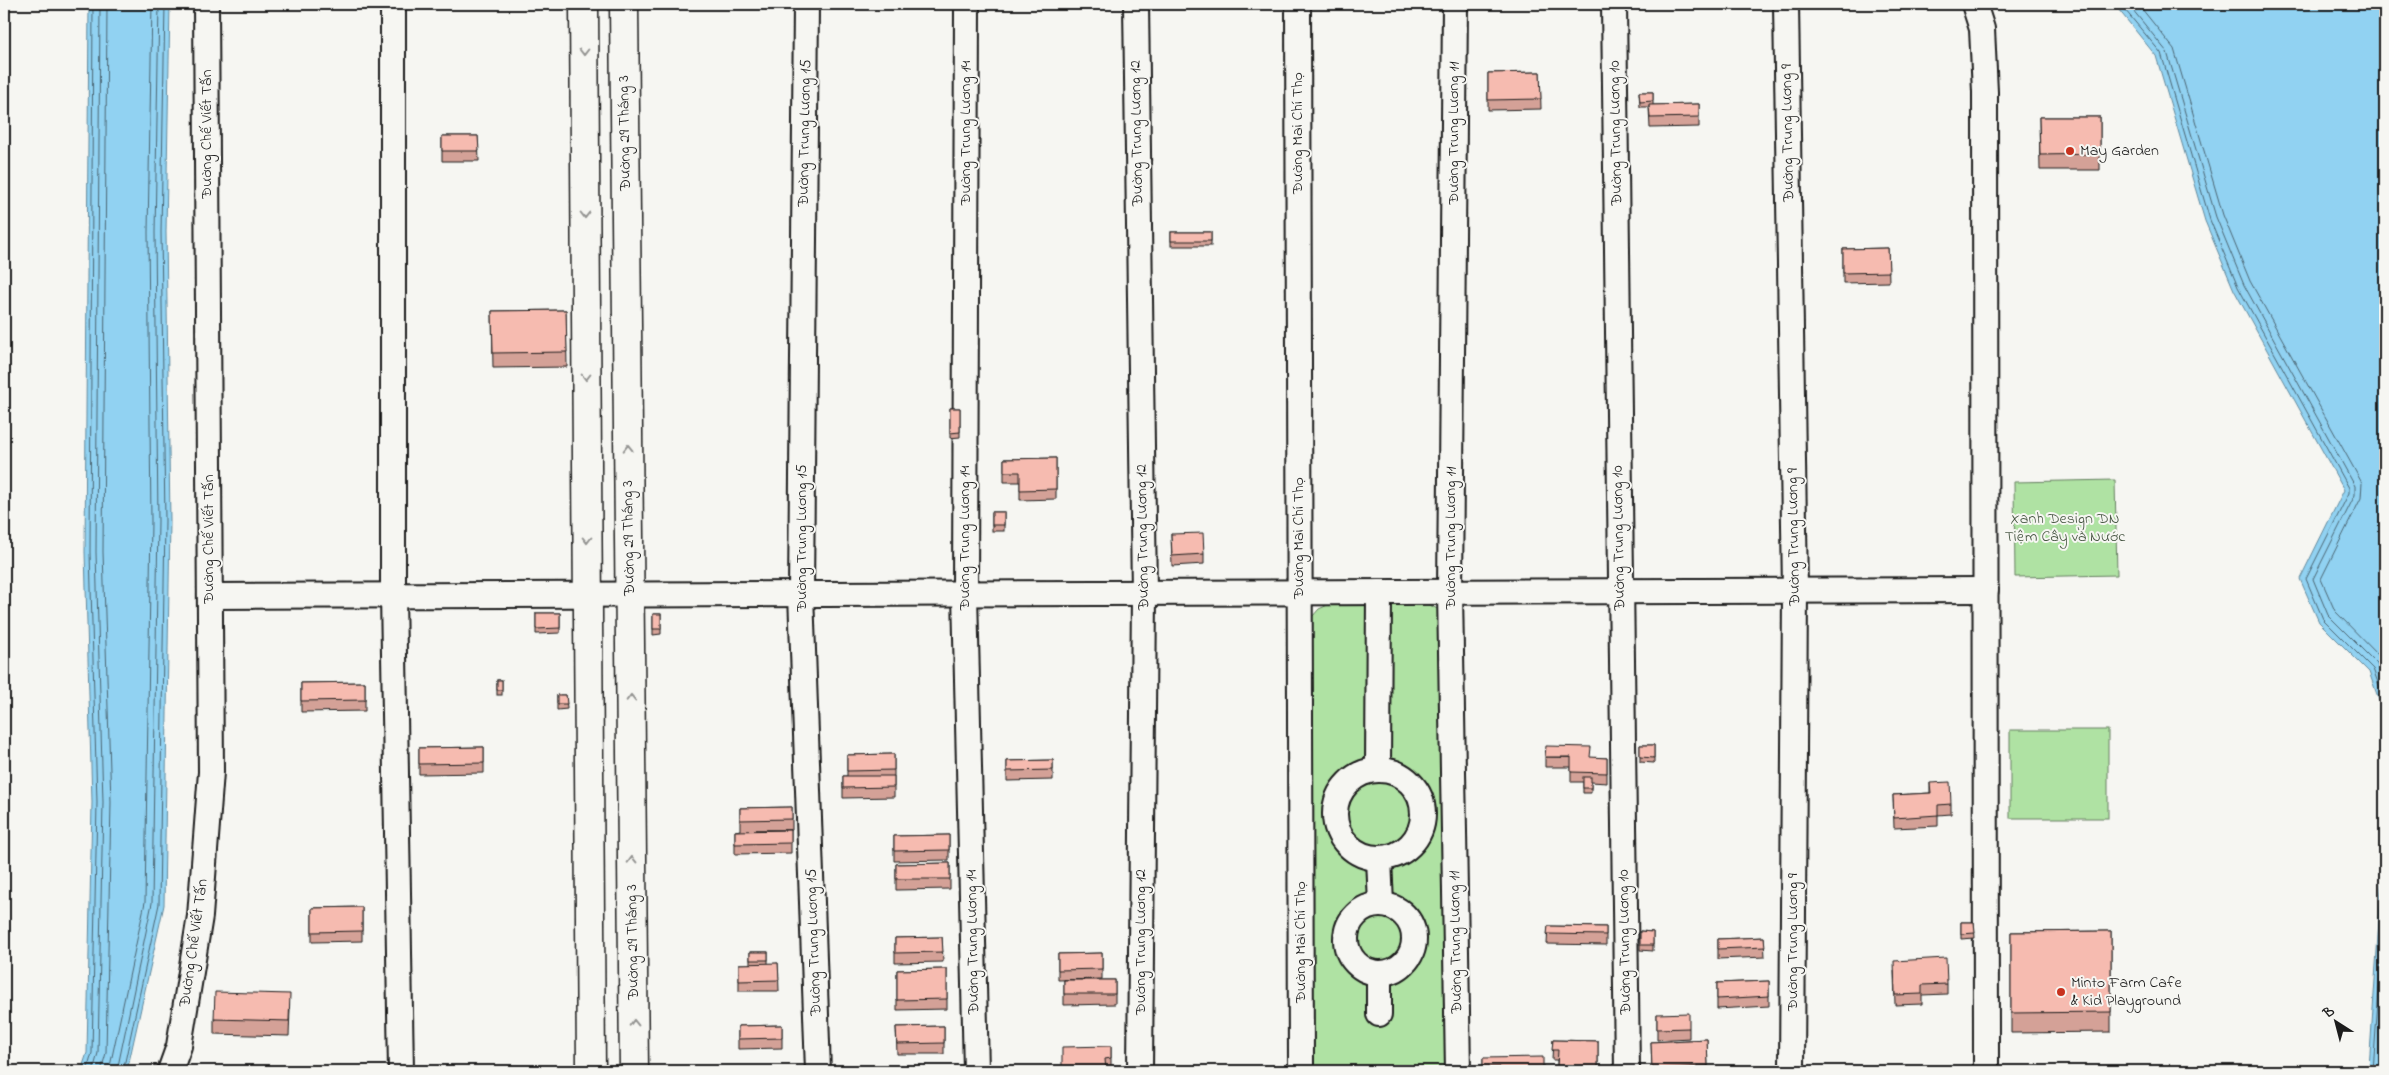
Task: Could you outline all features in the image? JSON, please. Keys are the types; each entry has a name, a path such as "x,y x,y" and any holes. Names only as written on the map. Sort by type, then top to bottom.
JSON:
{"street":[{"name":"Đường Chế Viết Tấn","path":"170,1071 179,1046 200,916 211,772 206,4"},
{"path":"393,4 393,595 401,1071"},
{"path":"584,4 591,1071"},
{"name":"Đường 29 Tháng 3","path":"624,4 634,1071"},
{"name":"Đường Trung Lương 15","path":"806,4 801,594 818,1071"},
{"name":"Đường Trung Lương 14","path":"967,4 965,593 976,1071"},
{"name":"Đường Trung Lương 12","path":"1136,4 1144,592 1140,1071"},
{"name":"Đường Mai Chí Thọ","path":"1298,4 1301,1071"},
{"name":"Đường Trung Lương 11","path":"1454,4 1450,592 1458,1071"},
{"name":"Đường Trung Lương 10","path":"1614,4 1627,1071"},
{"name":"Đường Trung Lương 9","path":"1786,4 1795,590 1792,1071"},
{"path":"1974,4 1982,29 1986,92 1986,1071"},
{"path":"210,596 1986,590"},
{"path":"1378,769 1379,592"},
{"path":"1378,769 1392,771 1404,776 1413,785 1423,807 1423,820 1412,842 1397,853 1379,858 1367,856 1355,850 1346,842 1336,820 1338,801 1346,785 1356,776 1378,769"},
{"path":"1379,858 1382,905"},
{"path":"1382,905 1402,912 1410,923 1415,937 1412,951 1405,964 1393,972 1379,974 1365,970 1353,962 1347,949 1346,934 1355,915 1367,907 1382,905"},
{"path":"1379,974 1379,1014"}],"green space":[{"name":"Xanh Design DN Tiệm Cây và Nước","path":"2115,480 2117,575 2015,577 2014,482"},
{"path":"1425,603 1442,611 1450,1071 1313,1071 1312,617 1319,609 1330,604"},
{"path":"2010,730 2108,730 2108,818 2010,818"}],"water":[{"path":"89,4 170,4 166,232 170,521 164,905 127,1071 81,1071 87,1053 92,802 85,552"},
{"path":"2114,4 2385,4 2385,717 2369,672 2319,622 2300,579 2344,490 2234,290 2205,221 2156,56"},
{"path":"2385,832 2385,1071 2368,1071 2369,1068"}],"building":[{"path":"1540,72 1541,99 1488,100 1488,73"},
{"path":"1639,92 1653,92 1653,101 1640,102"},
{"path":"1699,104 1699,117 1650,118 1649,105"},
{"path":"2039,117 2100,117 2100,154 2040,155"},
{"path":"442,136 478,136 479,151 442,151"},
{"path":"1171,232 1211,232 1211,241 1171,241"},
{"path":"1888,248 1889,272 1843,273 1843,249"},
{"path":"566,310 567,352 493,353 492,311"},
{"path":"950,408 960,408 960,432 950,433"},
{"path":"1056,458 1056,489 1020,490 1020,472 1004,472 1004,459"},
{"path":"992,512 1004,512 1004,525 992,525"},
{"path":"1203,533 1204,554 1172,556 1171,534"},
{"path":"536,613 560,613 560,628 536,629"},
{"path":"653,614 661,614 661,629 653,629"},
{"path":"497,680 502,680 502,690 497,690"},
{"path":"365,682 365,700 301,701 301,683"},
{"path":"557,695 566,695 567,704 557,704"},
{"path":"1640,745 1654,745 1654,758 1640,757"},
{"path":"1546,746 1591,747 1590,757 1607,758 1607,773 1571,772 1571,757 1545,757"},
{"path":"484,747 484,763 419,764 419,748"},
{"path":"894,754 894,770 847,771 847,755"},
{"path":"1053,760 1053,770 1007,771 1007,761"},
{"path":"843,776 894,776 894,787 843,788"},
{"path":"1583,777 1591,777 1591,788 1583,788"},
{"path":"1950,782 1951,804 1938,805 1938,815 1894,818 1893,795 1931,793 1930,783"},
{"path":"792,807 792,819 740,820 740,808"},
{"path":"791,830 791,843 735,844 735,831"},
{"path":"949,835 949,850 894,851 894,836"},
{"path":"950,863 950,879 896,879 896,864"},
{"path":"362,907 362,931 312,932 312,908"},
{"path":"1961,922 1974,922 1975,933 1961,934"},
{"path":"1548,926 1606,927 1606,935 1547,934"},
{"path":"1640,931 1653,932 1653,945 1640,945"},
{"name":"Minto Farm Cafe & Kid Playground","path":"2111,931 2111,1012 2011,1013 2011,932"},
{"path":"942,937 943,952 895,953 895,938"},
{"path":"1764,937 1765,947 1718,949 1718,939"},
{"path":"750,952 768,952 768,960 750,960"},
{"path":"1102,953 1102,969 1058,970 1058,954"},
{"path":"1946,958 1947,984 1922,985 1922,994 1895,995 1894,961"},
{"path":"778,963 779,980 739,981 739,964"},
{"path":"947,969 947,999 897,1000 897,970"},
{"path":"1064,980 1115,980 1115,994 1064,994"},
{"path":"1769,981 1769,996 1717,999 1717,983"},
{"path":"215,992 290,994 289,1021 214,1019"},
{"path":"1689,1013 1689,1028 1657,1029 1657,1014"},
{"path":"782,1025 782,1038 738,1039 738,1026"},
{"path":"944,1026 944,1043 897,1044 896,1027"},
{"path":"1707,1039 1708,1066 1652,1069 1651,1042"},
{"path":"1553,1040 1598,1041 1598,1068 1557,1067 1558,1050 1552,1050"},
{"path":"1111,1046 1111,1058 1105,1059 1106,1071 1062,1071 1062,1047"},
{"path":"1543,1057 1543,1071 1499,1071 1499,1067 1483,1067 1483,1058"},
{"path":"1766,1066 1766,1071 1720,1071 1720,1068"}],"place":[{"name":"May Garden","path":"2070,151"},
{"name":"Minto Farm Cafe & Kid Playground","path":"2061,992"}]}
